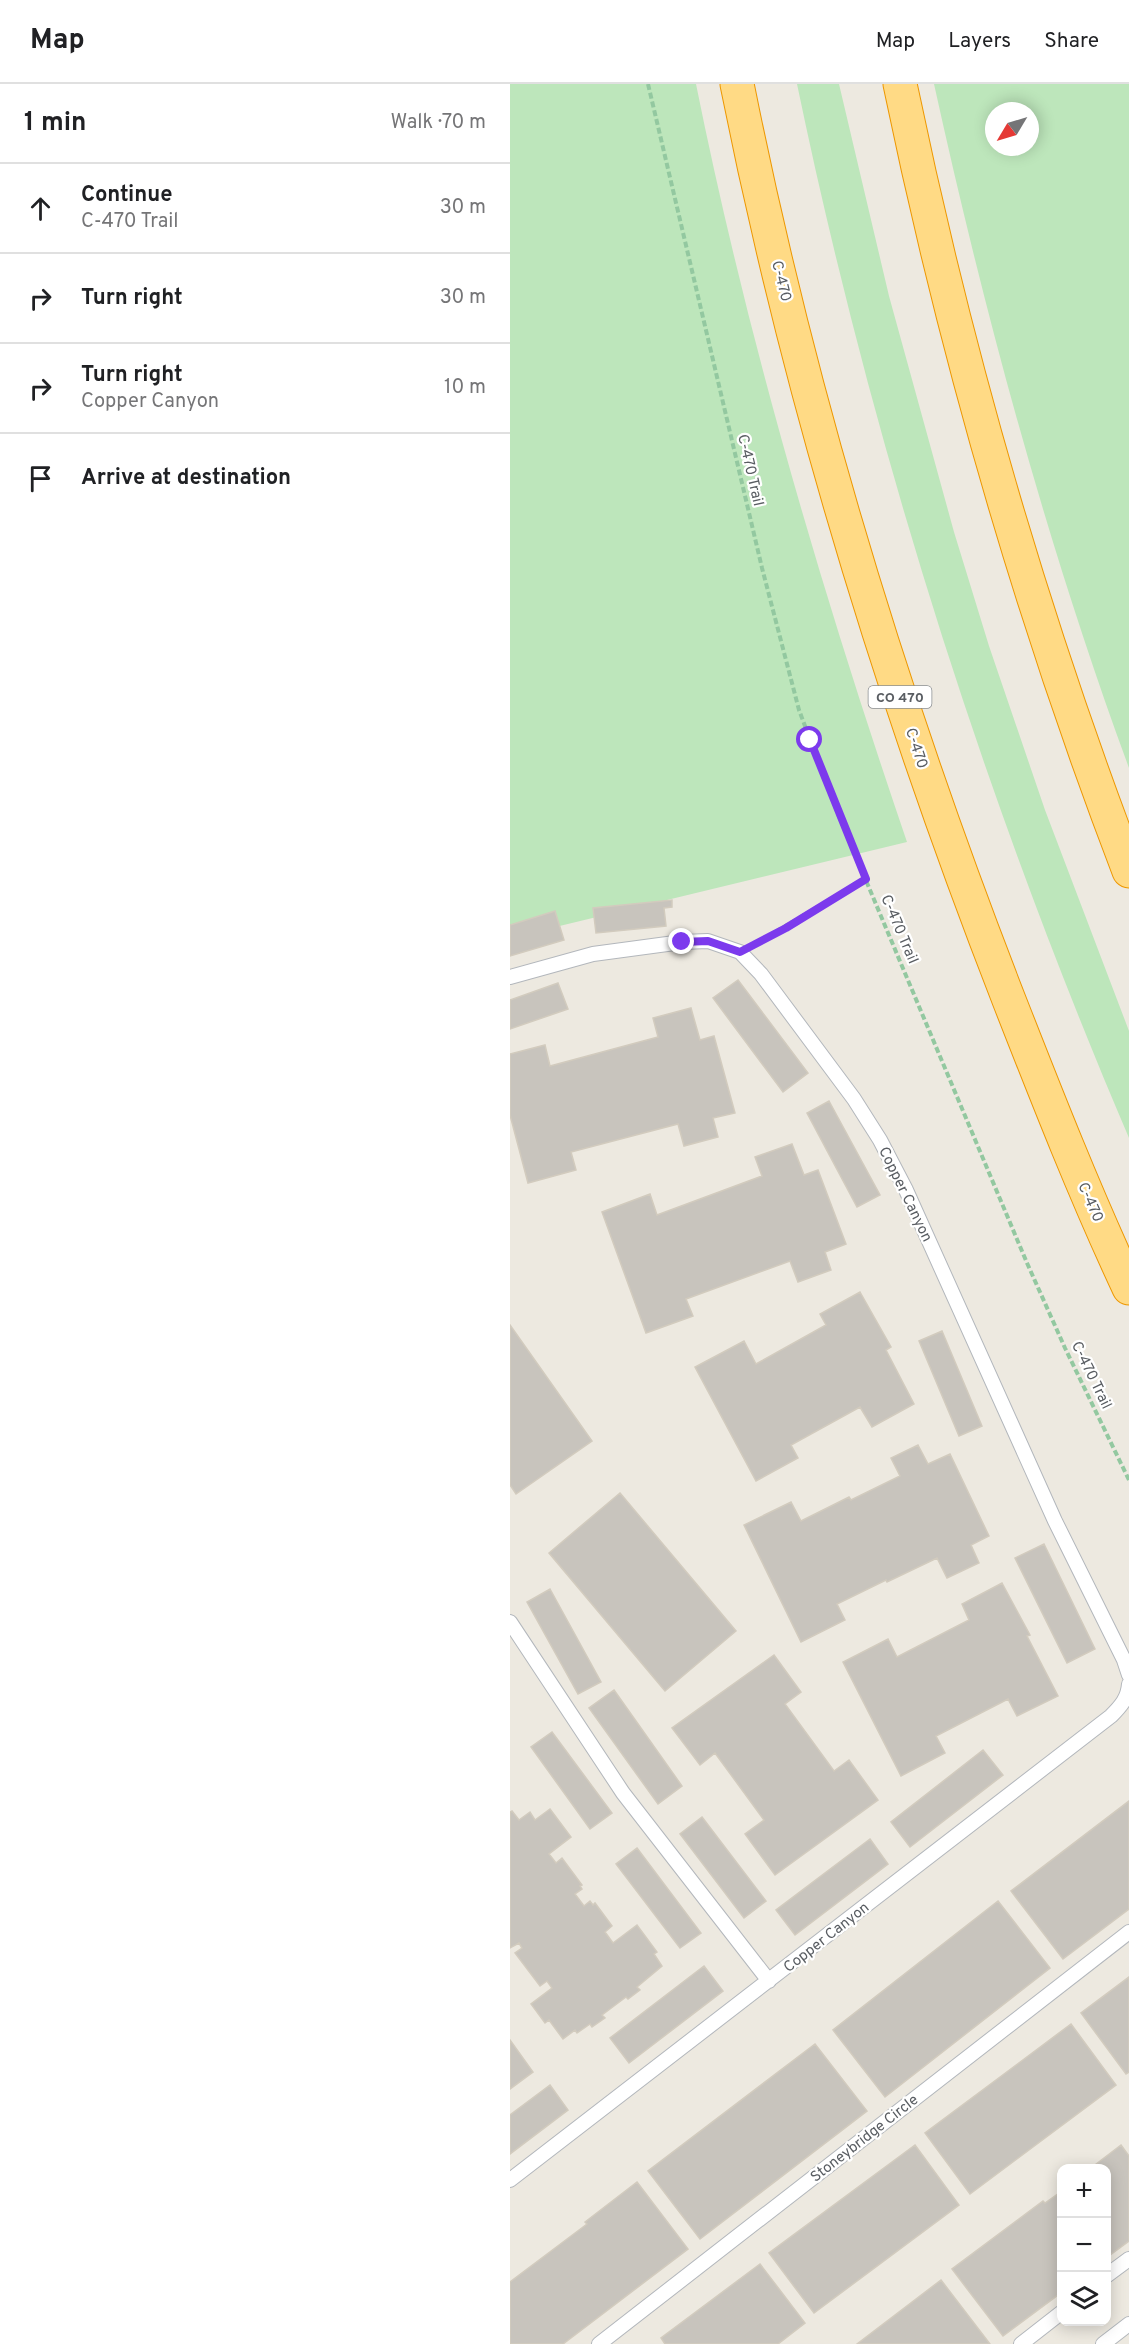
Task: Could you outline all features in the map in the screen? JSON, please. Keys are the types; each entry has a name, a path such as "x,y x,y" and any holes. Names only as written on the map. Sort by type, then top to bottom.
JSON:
{"highway":[{"name":"C-470","path":"737,84 762,202 794,331 846,520 888,658 937,805 992,956 1063,1138 1129,1288"},
{"path":"900,84 944,275 1002,491 1054,661 1129,871"}],"lane":[{"name":"Copper Canyon","path":"510,977 593,954 682,942 708,941 740,952 761,974 854,1099 880,1140 906,1190 1055,1521 1124,1660 1129,1675"},
{"path":"510,1622 623,1793 769,1981"},
{"name":"Copper Canyon","path":"510,2180 1111,1716 1122,1705 1128,1693 1129,1684"},
{"name":"Stoneybridge Circle","path":"599,2344 1129,1932"},
{"path":"1111,2273 1129,2259"},
{"path":"1021,2344 1057,2316"},
{"path":"1103,2344 1129,2324"}],"path":[{"name":"C-470 Trail","path":"648,84 783,653 814,750 1027,1263 1129,1480"},
{"path":"740,952 786,928 866,879"}],"green space":[{"path":"510,84 696,84 739,276 789,466 845,655 907,842 510,938"},
{"path":"797,84 839,84 889,296 954,532 989,646 1045,810 1129,1031 1129,1138 1026,881 937,619 860,353"},
{"path":"934,84 1129,84 1129,768 1071,600 1045,515 996,344"}],"building":[{"path":"672,900 672,907 664,908 666,926 596,933 593,908"},
{"path":"555,911 564,940 510,956 510,925"},
{"path":"738,980 808,1073 783,1092 713,998"},
{"path":"558,983 568,1009 510,1029 510,1000"},
{"path":"691,1008 700,1040 714,1036 735,1113 713,1118 718,1137 684,1146 678,1124 571,1152 576,1170 528,1183 510,1115 510,1054 545,1045 550,1066 658,1037 653,1018"},
{"path":"829,1101 880,1195 857,1207 807,1113"},
{"path":"792,1144 804,1175 818,1170 846,1244 825,1252 831,1270 798,1282 790,1261 686,1299 693,1316 646,1333 602,1212 650,1194 657,1215 762,1176 755,1157"},
{"path":"860,1292 891,1347 886,1350 914,1404 872,1427 860,1407 791,1445 798,1458 756,1481 695,1367 744,1341 756,1364 826,1325 820,1314"},
{"path":"510,1325 592,1441 516,1494 510,1485"},
{"path":"942,1331 982,1426 959,1436 919,1341"},
{"path":"918,1445 928,1464 950,1454 989,1536 971,1545 979,1563 947,1578 937,1558 887,1582 886,1580 837,1604 845,1620 801,1642 744,1525 791,1502 801,1521 849,1497 851,1500 900,1476 891,1458"},
{"path":"620,1493 736,1631 665,1691 549,1553"},
{"path":"1044,1544 1095,1649 1067,1663 1015,1558"},
{"path":"1002,1583 1030,1635 1027,1636 1058,1696 1017,1716 1008,1699 936,1736 945,1753 901,1776 843,1662 888,1639 897,1657 969,1620 962,1604"},
{"path":"550,1589 601,1682 578,1694 527,1602"},
{"path":"774,1655 801,1692 785,1704 834,1771 849,1760 878,1800 775,1875 745,1834 764,1820 715,1753 700,1765 672,1728"},
{"path":"614,1690 682,1786 658,1804 589,1708"},
{"path":"552,1732 612,1813 590,1829 531,1747"},
{"path":"983,1750 1003,1775 910,1847 891,1822"},
{"path":"1129,1801 1129,1909 1063,1959 1011,1891"},
{"path":"550,1809 571,1837 549,1854 556,1863 562,1858 582,1885 580,1886 582,1889 575,1894 584,1906 590,1901 593,1905 595,1903 612,1926 605,1932 613,1943 637,1925 657,1952 654,1954 662,1966 637,1987 640,1990 628,1999 626,1997 602,2015 605,2018 577,2033 575,2030 563,2039 549,2020 545,2023 531,2004 552,1988 547,1981 540,1986 515,1953 522,1948 519,1943 510,1948 510,1812 512,1811 519,1820 530,1812 535,1820"},
{"path":"702,1817 766,1901 744,1918 680,1834"},
{"path":"870,1839 888,1864 795,1935 776,1910"},
{"path":"637,1848 701,1933 680,1948 616,1864"},
{"path":"998,1901 1050,1968 885,2097 833,2030"},
{"path":"704,1966 723,1991 629,2063 610,2038"},
{"path":"1129,1977 1129,2072 1126,2074 1081,2013"},
{"path":"1071,2024 1116,2085 970,2194 925,2133"},
{"path":"510,2040 533,2072 510,2089"},
{"path":"815,2044 867,2111 700,2239 648,2171"},
{"path":"550,2085 568,2110 510,2154 510,2115"},
{"path":"915,2145 959,2205 814,2313 769,2253"},
{"path":"1121,2145 1129,2156 1129,2241 1111,2254 1111,2164 1096,2164"},
{"path":"637,2182 688,2249 563,2344 510,2344 510,2282 587,2224 585,2222"},
{"path":"1057,2195 1057,2296 1003,2336 952,2269 1043,2201 1045,2203"},
{"path":"760,2264 805,2323 778,2344 665,2344 661,2338"},
{"path":"941,2280 990,2344 857,2344"}],"route":[{"path":"682,942 708,941 740,952 786,928 866,879 810,740"}]}
